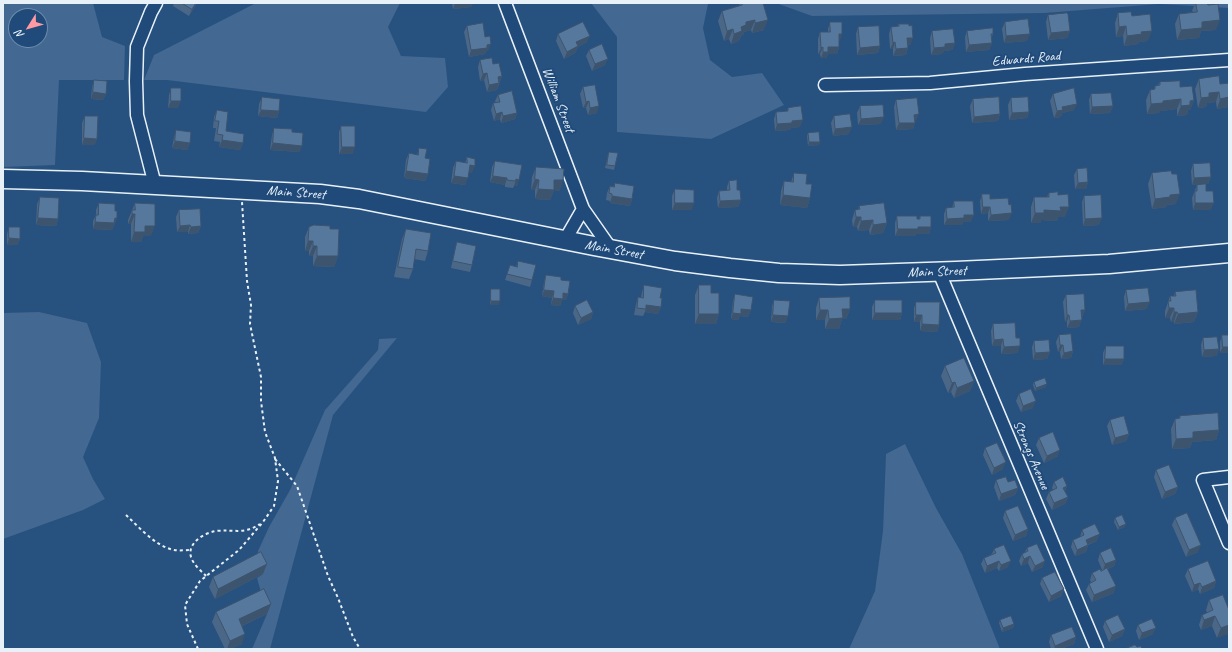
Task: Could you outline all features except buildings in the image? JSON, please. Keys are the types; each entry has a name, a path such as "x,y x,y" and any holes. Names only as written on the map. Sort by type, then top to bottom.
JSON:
{"main road":[{"name":"Main Street","path":"3,179 82,181 320,194 359,199 675,261 779,273 840,275 939,272 1109,264 1229,253"}],"street":[{"path":"155,185 137,115 136,81 138,47 151,12 156,3"},
{"name":"William Street","path":"505,3 583,208 611,249"},
{"name":"Edwards Road","path":"825,85 930,83 1025,74 1229,60"},
{"path":"565,240 583,208"},
{"name":"Strongs Avenue","path":"939,272 1097,649"},
{"path":"1229,477 1203,480 1229,543"}],"path":[{"path":"198,649 187,624 185,605 200,581 239,550 263,522 274,506 278,481 275,458 265,432 261,401 261,377 250,324 251,305 247,281 241,189"},
{"path":"275,458 297,486 328,576 353,637 360,649"},
{"path":"126,515 143,532 162,546 176,551 190,550"},
{"path":"206,576 193,563 190,550 194,543 203,535 215,531 252,530 263,522"}],"shaded area":[{"path":"5,3 93,3 102,37 125,46 124,80 59,80 55,165 3,167 3,6"},
{"path":"256,3 400,3 388,27 401,56 445,58 448,87 426,112 167,80 144,80 154,55"},
{"path":"591,3 719,3 708,4 703,28 710,60 732,77 762,73 784,105 711,139 617,132 617,37"},
{"path":"776,3 1229,3 1229,8 1159,4 1045,13 812,16"},
{"path":"39,312 87,323 101,362 99,418 83,457 93,479 105,499 83,510 3,539 3,313"},
{"path":"397,338 333,415 270,649 252,649 267,614 257,578 263,574 257,562 258,551 269,527 290,490 325,410 378,350 379,339"},
{"path":"905,444 936,508 962,554 1000,649 849,649 875,591 883,531 886,454"}]}
